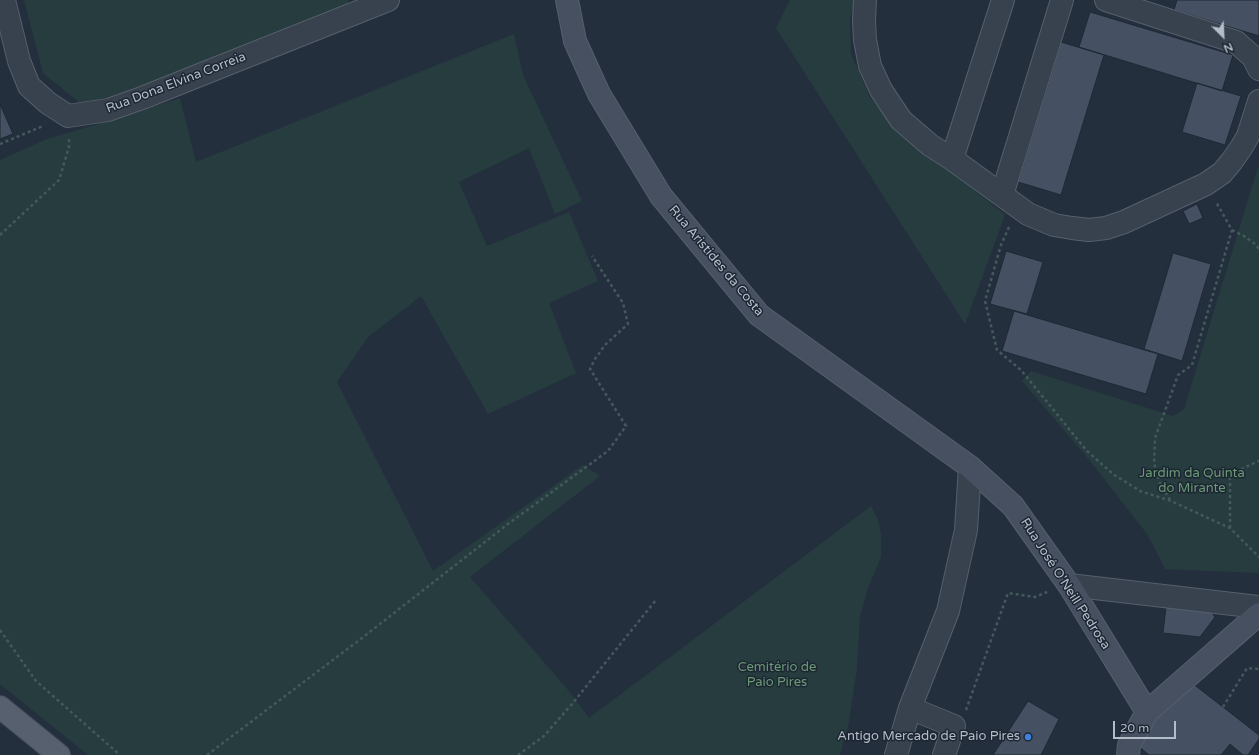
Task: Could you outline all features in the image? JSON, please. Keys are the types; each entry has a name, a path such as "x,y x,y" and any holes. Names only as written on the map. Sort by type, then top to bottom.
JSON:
{"main road":[{"path":"0,707 59,755"}],"street":[{"path":"4,0 19,61 30,86 69,124"},
{"name":"Rua Dona Elvina Correia","path":"69,124 142,98 388,0"},
{"name":"Rua Aristides da Costa","path":"566,0 575,41 599,94 661,196 758,315 970,467"},
{"path":"865,0 865,40 870,66 880,90 900,120 930,145 1028,214 1054,224 1089,230 1106,228 1124,222 1206,184 1222,173 1241,148 1248,136 1259,101"},
{"path":"952,160 1003,0"},
{"path":"1010,201 1062,0"},
{"path":"1106,0 1236,42 1253,57 1259,69"},
{"path":"896,755 910,708 948,611 966,530 970,467"},
{"name":"Rua José O'Neill Pedrosa","path":"970,467 1013,506 1059,588 1147,712"},
{"path":"1059,588 1259,607"},
{"path":"1128,755 1130,744 1147,712 1259,614"},
{"path":"910,708 954,726 944,755"}],"path":[{"path":"0,144 69,124 69,147 59,180 0,235"},
{"path":"1206,184 1232,230 1244,236 1259,249"},
{"path":"1010,201 1001,244 985,301 997,350 1021,370 1087,451 1113,474 1140,491 1171,501 1230,528 1259,557"},
{"path":"1171,501 1160,483 1154,463 1155,438 1178,375 1192,365 1232,230"},
{"path":"208,755 502,529 608,451 626,426 590,369 595,358 605,345 628,324 623,303 592,256"},
{"path":"1230,528 1230,474 1259,461"},
{"path":"954,726 964,714 1008,593 1035,597 1059,588"},
{"path":"518,755 544,736 572,704 656,600"},
{"path":"0,630 36,681 120,755"},
{"path":"1223,707 1247,668 1259,669"}],"green space":[{"path":"24,0 348,0 350,7 158,84 81,104 43,73"},
{"path":"790,0 855,0 850,19 851,54 870,97 890,123 1005,215 965,324 776,28"},
{"name":"Cemitério de Paio Pires","path":"514,34 523,75 582,201 555,214 529,148 459,182 487,246 569,212 598,281 549,303 576,373 488,414 421,296 368,337 337,382 433,571 583,465 600,476 470,577 569,691 589,718 871,506 878,520 881,534 881,557 867,591 860,617 857,668 849,722 840,755 88,755 0,684 0,160 47,139 180,98 196,162"},
{"name":"Jardim da Quinta do Mirante","path":"1259,164 1259,573 1165,569 1147,534 1091,462 1022,381 1031,371 1173,416 1184,409"}],"building":[{"path":"1177,0 1259,0 1259,36 1174,10"},
{"path":"1090,12 1233,55 1222,91 1079,47"},
{"path":"1061,42 1104,55 1061,195 1018,182"},
{"path":"1197,83 1241,96 1225,145 1182,132"},
{"path":"0,104 13,134 0,139"},
{"path":"1197,204 1203,218 1189,224 1183,211"},
{"path":"1006,251 1043,262 1027,314 990,304"},
{"path":"1173,253 1211,264 1182,361 1144,349"},
{"path":"1014,311 1158,354 1146,394 1002,351"},
{"path":"1166,607 1210,610 1215,617 1200,637 1163,633"},
{"path":"1192,683 1259,735 1259,739 1248,755 1243,755 1230,744 1221,755 1149,755 1137,745 1169,698 1176,702"},
{"name":"Antigo Mercado de Paio Pires","path":"1028,701 1059,719 1041,755 993,755"}],"place":[{"name":"Antigo Mercado de Paio Pires","path":"1028,737"}]}
